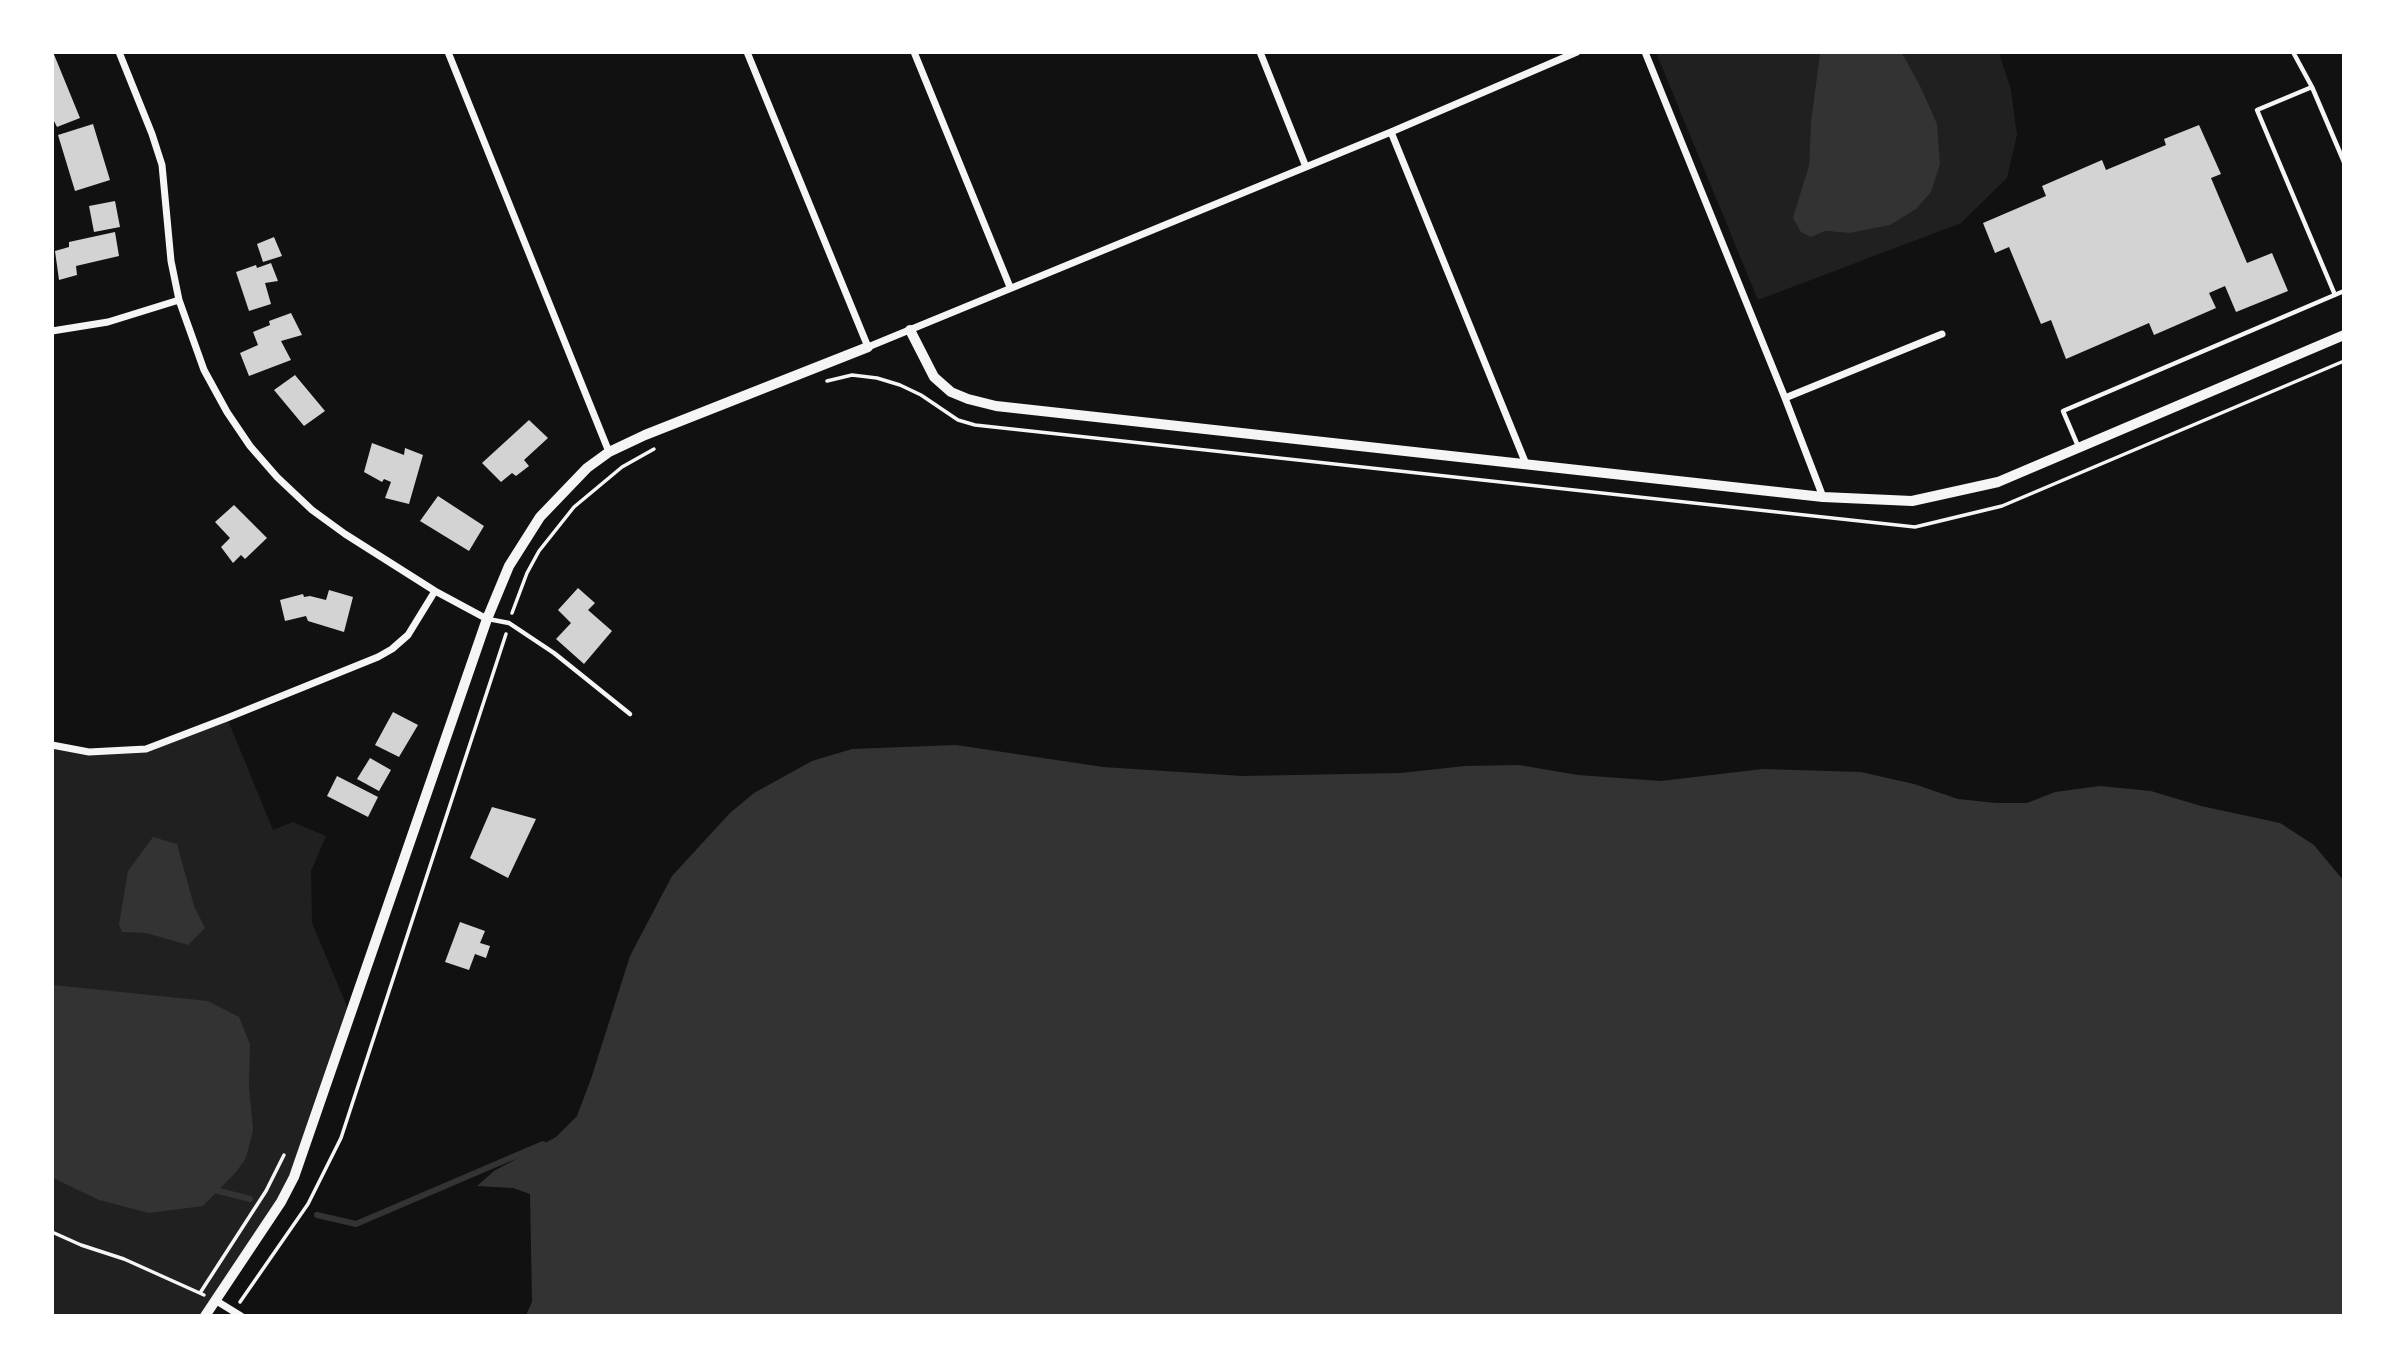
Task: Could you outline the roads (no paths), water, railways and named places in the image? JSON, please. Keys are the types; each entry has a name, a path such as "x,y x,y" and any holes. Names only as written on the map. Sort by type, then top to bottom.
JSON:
{"street":[{"path":"119,52 162,165 178,300 204,370 227,412 250,446 277,477 312,510 435,591 487,619"},
{"path":"448,52 610,452"},
{"path":"747,52 868,347"},
{"path":"914,52 1010,287"},
{"path":"1260,52 1306,166"},
{"path":"205,1315 281,1202 294,1177 487,619 509,566 540,517 587,468 610,452 645,435 910,330 1391,132 1577,52"},
{"path":"1645,52 1823,497"},
{"path":"1391,132 1525,464"},
{"path":"52,331 108,322 178,300"},
{"path":"910,330 934,377 951,392 996,406 1823,497 1912,501 1998,482 2343,335"},
{"path":"1785,398 1942,334"},
{"path":"52,745 89,752 146,749 227,718 392,649 408,635 435,591"},
{"path":"215,1300 237,1313"}],"lane":[{"path":"2293,52 2312,87 2343,162"},
{"path":"2312,87 2257,110 2335,295"},
{"path":"2079,447 2063,411 2343,291"},
{"path":"487,619 509,623 554,653 630,714"}],"waterway":[{"path":"317,1215 356,1224 543,1144"},
{"path":"211,1187 250,1199"}]}
